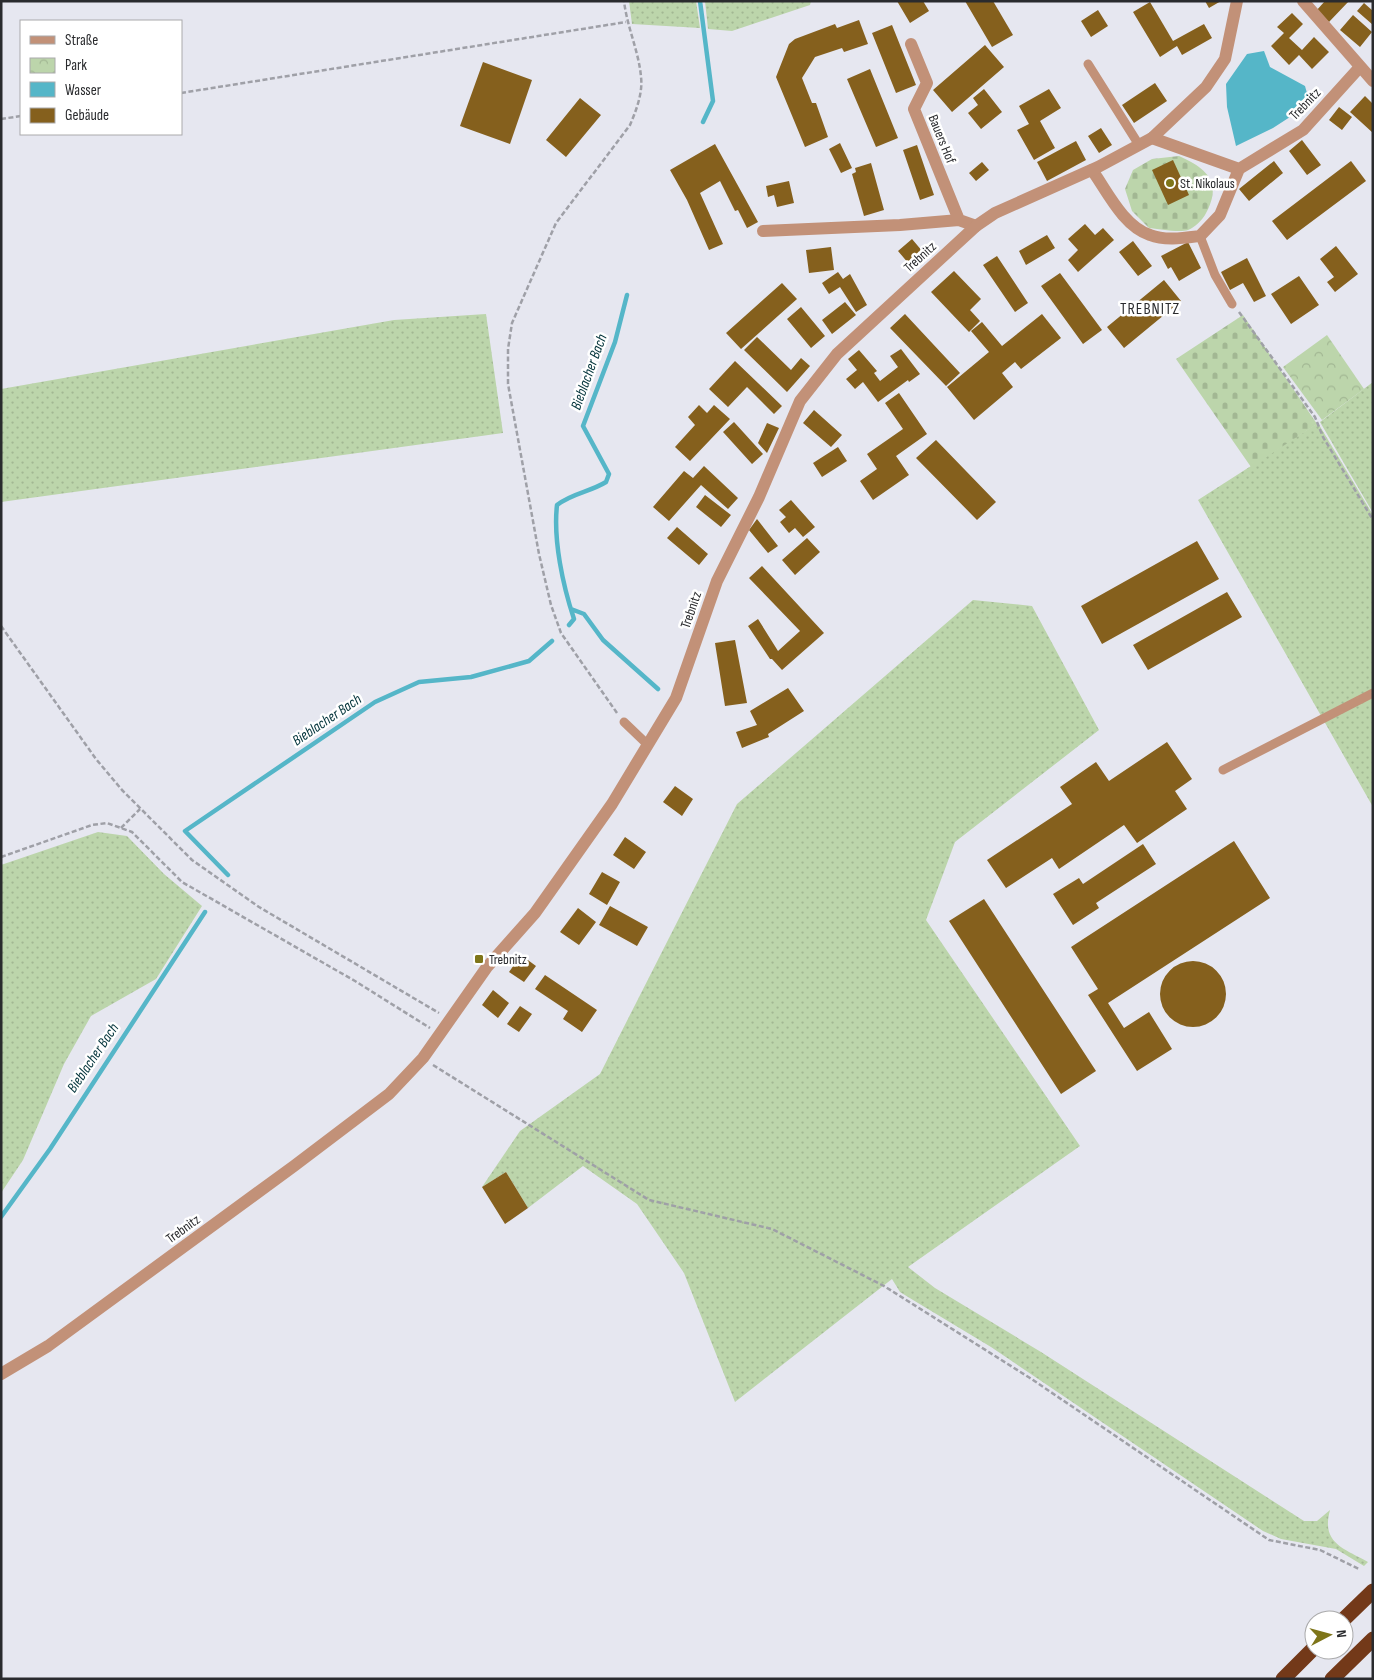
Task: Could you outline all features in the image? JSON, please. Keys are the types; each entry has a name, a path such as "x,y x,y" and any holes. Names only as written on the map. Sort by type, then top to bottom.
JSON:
{"highway":[{"path":"1354,1610 1373,1591"},
{"path":"1332,1679 1373,1639"},
{"path":"1282,1679 1304,1658"}],"street":[{"path":"976,226 995,213 1092,170 1152,138 1206,87 1225,59 1237,1"},
{"path":"1303,1 1359,68 1373,81"},
{"name":"Bauers Hof","path":"911,44 927,83 914,109 958,220"},
{"name":"Trebnitz","path":"1239,170 1303,130 1359,68"},
{"path":"1092,170 1128,221 1149,235 1173,239 1200,236 1220,215 1239,170 1152,138"},
{"name":"Trebnitz","path":"1,1374 48,1346 302,1160 389,1094 423,1058 487,967 535,913 612,804 676,698 717,581 759,497 800,401 837,354 976,226 958,220 900,225 763,231"}],"lane":[{"path":"1088,64 1139,145"},
{"path":"1200,236 1215,275 1232,304"},
{"path":"1223,770 1373,693"},
{"path":"624,722 648,745"}],"path":[{"path":"624,1 626,22 642,77 638,108 630,125 556,222 512,322 508,348 508,375 530,509 551,605 561,633 624,722"},
{"path":"182,93 626,22"},
{"path":"1,119 20,116"},
{"path":"1232,304 1315,418 1323,437 1373,520"},
{"path":"1,626 96,759 140,808 192,860 217,879 259,906 450,1020"},
{"path":"121,828 140,808"},
{"path":"1,857 92,825 107,823 132,832 182,882 355,981 440,1034"},
{"path":"423,1058 649,1200 772,1229 884,1286 1030,1378 1270,1540 1320,1550 1359,1569"}],"green space":[{"path":"629,1 696,1 700,28 632,24"},
{"path":"705,1 811,1 810,5 732,31 708,29"},
{"path":"1179,156 1198,166 1210,178 1213,194 1210,204 1202,219 1188,230 1175,231 1149,228 1132,211 1125,189 1133,170 1152,159"},
{"path":"486,314 503,433 1,502 1,389 394,320"},
{"path":"1243,315 1317,424 1251,467 1176,359"},
{"path":"1327,335 1364,389 1322,420 1283,367"},
{"path":"1373,382 1373,513 1320,422"},
{"path":"1318,423 1373,515 1373,807 1198,500"},
{"path":"973,600 1032,606 1099,730 955,842 926,920 1080,1146 908,1267 935,1288 1041,1352 1304,1521 1317,1521 1330,1510 1328,1521 1331,1537 1343,1548 1368,1562 1364,1566 1336,1549 1281,1539 1263,1531 991,1347 900,1292 892,1279 735,1402 684,1273 637,1204 583,1166 528,1208 506,1172 482,1187 520,1131 600,1074 737,804"},
{"path":"98,832 127,836 164,874 202,906 156,979 91,1016 64,1064 23,1160 1,1193 1,865"}],"water":[{"path":"1264,51 1270,67 1305,86 1310,104 1273,128 1236,146 1227,107 1226,84 1247,54"}],"building":[{"path":"897,1 923,1 929,11 910,23"},
{"path":"965,1 993,1 1013,35 992,47"},
{"path":"1205,1 1221,1 1209,8"},
{"path":"1325,1 1349,1 1329,22 1316,11"},
{"path":"1150,2 1173,41 1204,24 1212,38 1182,55 1177,46 1160,57 1133,12"},
{"path":"1364,3 1373,11 1373,25 1357,11"},
{"path":"1098,10 1108,26 1091,37 1081,21"},
{"path":"1292,13 1303,24 1289,38 1302,50 1314,37 1329,52 1312,69 1299,55 1289,65 1271,46 1284,33 1277,27"},
{"path":"1353,15 1372,32 1360,47 1340,30"},
{"path":"859,20 868,44 844,52 842,48 815,57 802,78 812,103 816,103 828,137 805,147 776,77 789,44 795,39 835,24 837,28"},
{"path":"892,25 916,85 896,93 872,33"},
{"path":"985,45 1004,67 952,112 933,90"},
{"path":"483,62 532,80 510,144 460,126"},
{"path":"870,69 898,138 876,147 847,79"},
{"path":"1155,83 1167,101 1134,123 1122,105"},
{"path":"984,89 1002,112 981,129 968,113 978,105 973,98"},
{"path":"1049,89 1061,108 1040,121 1055,148 1034,160 1017,130 1029,124 1019,106"},
{"path":"1365,96 1373,104 1373,133 1350,112"},
{"path":"580,98 601,115 566,157 546,140"},
{"path":"1339,107 1352,117 1342,130 1329,120"},
{"path":"1101,128 1112,145 1099,153 1088,136"},
{"path":"1302,140 1321,165 1307,175 1289,151"},
{"path":"1076,141 1086,160 1047,181 1037,162"},
{"path":"840,143 852,168 841,173 829,149"},
{"path":"715,144 758,222 747,228 738,210 735,211 720,181 700,193 723,244 709,250 687,200 670,170"},
{"path":"917,145 934,195 920,200 903,150"},
{"name":"St. Nikolaus","path":"1173,160 1189,195 1168,205 1152,170"},
{"path":"1274,161 1283,173 1249,201 1239,189"},
{"path":"1351,161 1366,181 1287,240 1272,221"},
{"path":"982,162 989,170 976,181 969,173"},
{"path":"871,163 884,210 864,216 852,174 856,172 855,168"},
{"path":"789,181 794,203 777,207 774,195 768,197 766,186"},
{"path":"1085,224 1095,235 1103,228 1114,240 1078,272 1068,260 1078,250 1068,239"},
{"path":"1047,235 1055,248 1026,265 1019,251"},
{"path":"912,239 923,252 909,264 898,251"},
{"path":"1133,241 1152,266 1138,276 1119,252"},
{"path":"1188,242 1201,268 1179,281 1171,267 1168,269 1161,256"},
{"path":"1336,246 1358,274 1335,292 1327,282 1334,277 1320,259"},
{"path":"831,247 834,270 809,273 806,250"},
{"path":"997,256 1028,303 1015,312 983,265"},
{"path":"1247,258 1266,296 1254,302 1243,283 1230,290 1221,272"},
{"path":"954,271 981,299 970,310 980,321 969,332 931,292"},
{"path":"838,272 843,279 850,274 867,305 856,312 840,287 829,294 822,283"},
{"path":"1060,273 1102,330 1083,344 1041,286"},
{"path":"1299,276 1319,305 1291,324 1271,294"},
{"path":"1164,280 1181,301 1124,348 1107,327"},
{"path":"782,283 797,299 741,349 726,333"},
{"path":"845,302 856,315 832,334 822,320"},
{"path":"801,307 825,336 811,348 787,319"},
{"path":"905,314 960,373 946,386 890,328"},
{"path":"1042,314 1061,338 1021,369 1015,362 1002,373 1013,387 974,420 947,387 989,352 971,331 982,322 1002,346"},
{"path":"757,337 791,370 801,358 810,366 787,392 744,350"},
{"path":"901,349 920,374 909,382 908,380 878,402 863,382 855,389 846,379 857,370 848,359 859,350 877,371 874,373 880,381 898,367 890,356"},
{"path":"735,361 782,406 774,414 747,387 728,407 709,389"},
{"path":"899,393 927,434 896,456 909,475 873,500 860,481 877,469 867,454 903,429 885,403"},
{"path":"699,405 707,413 714,405 730,419 690,461 675,447 695,425 688,417"},
{"path":"814,410 842,435 831,447 803,423"},
{"path":"734,422 763,454 752,464 723,432"},
{"path":"767,423 779,428 767,453 758,443"},
{"path":"936,440 996,502 977,520 916,458"},
{"path":"838,447 847,461 822,477 813,463"},
{"path":"704,466 738,498 728,509 701,485 669,521 653,507 684,471 693,478"},
{"path":"705,495 731,515 721,527 696,507"},
{"path":"791,500 815,527 803,537 795,528 789,533 780,522 786,517 779,510"},
{"path":"757,519 778,546 768,553 749,530"},
{"path":"677,527 708,554 699,565 667,538"},
{"path":"807,538 820,552 795,575 782,560"},
{"path":"1197,541 1219,579 1102,644 1081,606"},
{"path":"762,566 824,633 782,670 770,659 748,626 758,619 778,651 800,631 749,578"},
{"path":"1227,592 1242,617 1148,670 1133,645"},
{"path":"735,640 747,703 725,706 715,643"},
{"path":"788,688 804,711 768,734 769,737 742,748 736,732 757,725 750,711"},
{"path":"1167,742 1192,779 1175,791 1187,809 1137,843 1124,825 1059,869 1052,858 1006,888 987,860 1072,804 1060,787 1096,762 1109,781"},
{"path":"675,786 693,799 682,816 663,802"},
{"path":"625,837 646,852 634,869 613,855"},
{"path":"1234,841 1270,898 1108,1003 1124,1028 1149,1012 1172,1049 1137,1071 1088,995 1098,989 1071,947"},
{"path":"1143,844 1156,864 1096,903 1099,908 1073,925 1053,894 1079,878 1083,884"},
{"path":"602,872 620,882 607,905 589,894"},
{"path":"984,899 1096,1071 1061,1094 949,921"},
{"path":"610,906 648,927 637,946 599,925"},
{"path":"578,908 596,922 579,945 560,932"},
{"path":"521,955 536,966 524,982 509,972"},
{"path":"1186,961 1200,961 1212,966 1221,975 1226,987 1224,1007 1217,1018 1200,1027 1186,1027 1174,1022 1165,1013 1160,1001 1160,987 1165,975 1174,966"},
{"path":"545,975 597,1010 582,1032 563,1019 568,1011 535,989"},
{"path":"493,990 509,1003 498,1018 482,1005"},
{"path":"520,1006 532,1014 519,1032 507,1024"},
{"path":"506,1172 528,1208 505,1224 482,1187"}],"waterway":[{"name":"Bieblacher Bach","path":"700,1 713,101 703,122"},
{"name":"Bieblacher Bach","path":"569,625 574,619 560,563 556,533 557,505 606,482 609,474 583,426 615,342 627,295"},
{"path":"571,609 584,614 603,640 658,689"},
{"name":"Bieblacher Bach","path":"228,875 185,831 375,702 419,682 471,677 529,661 552,641"},
{"name":"Bieblacher Bach","path":"1,1217 50,1149 205,912"}],"place":[{"name":"St. Nikolaus","path":"1170,183"},
{"name":"Trebnitz","path":"479,959"}],"district":[{"name":"TREBNITZ","path":"1150,309"}]}
